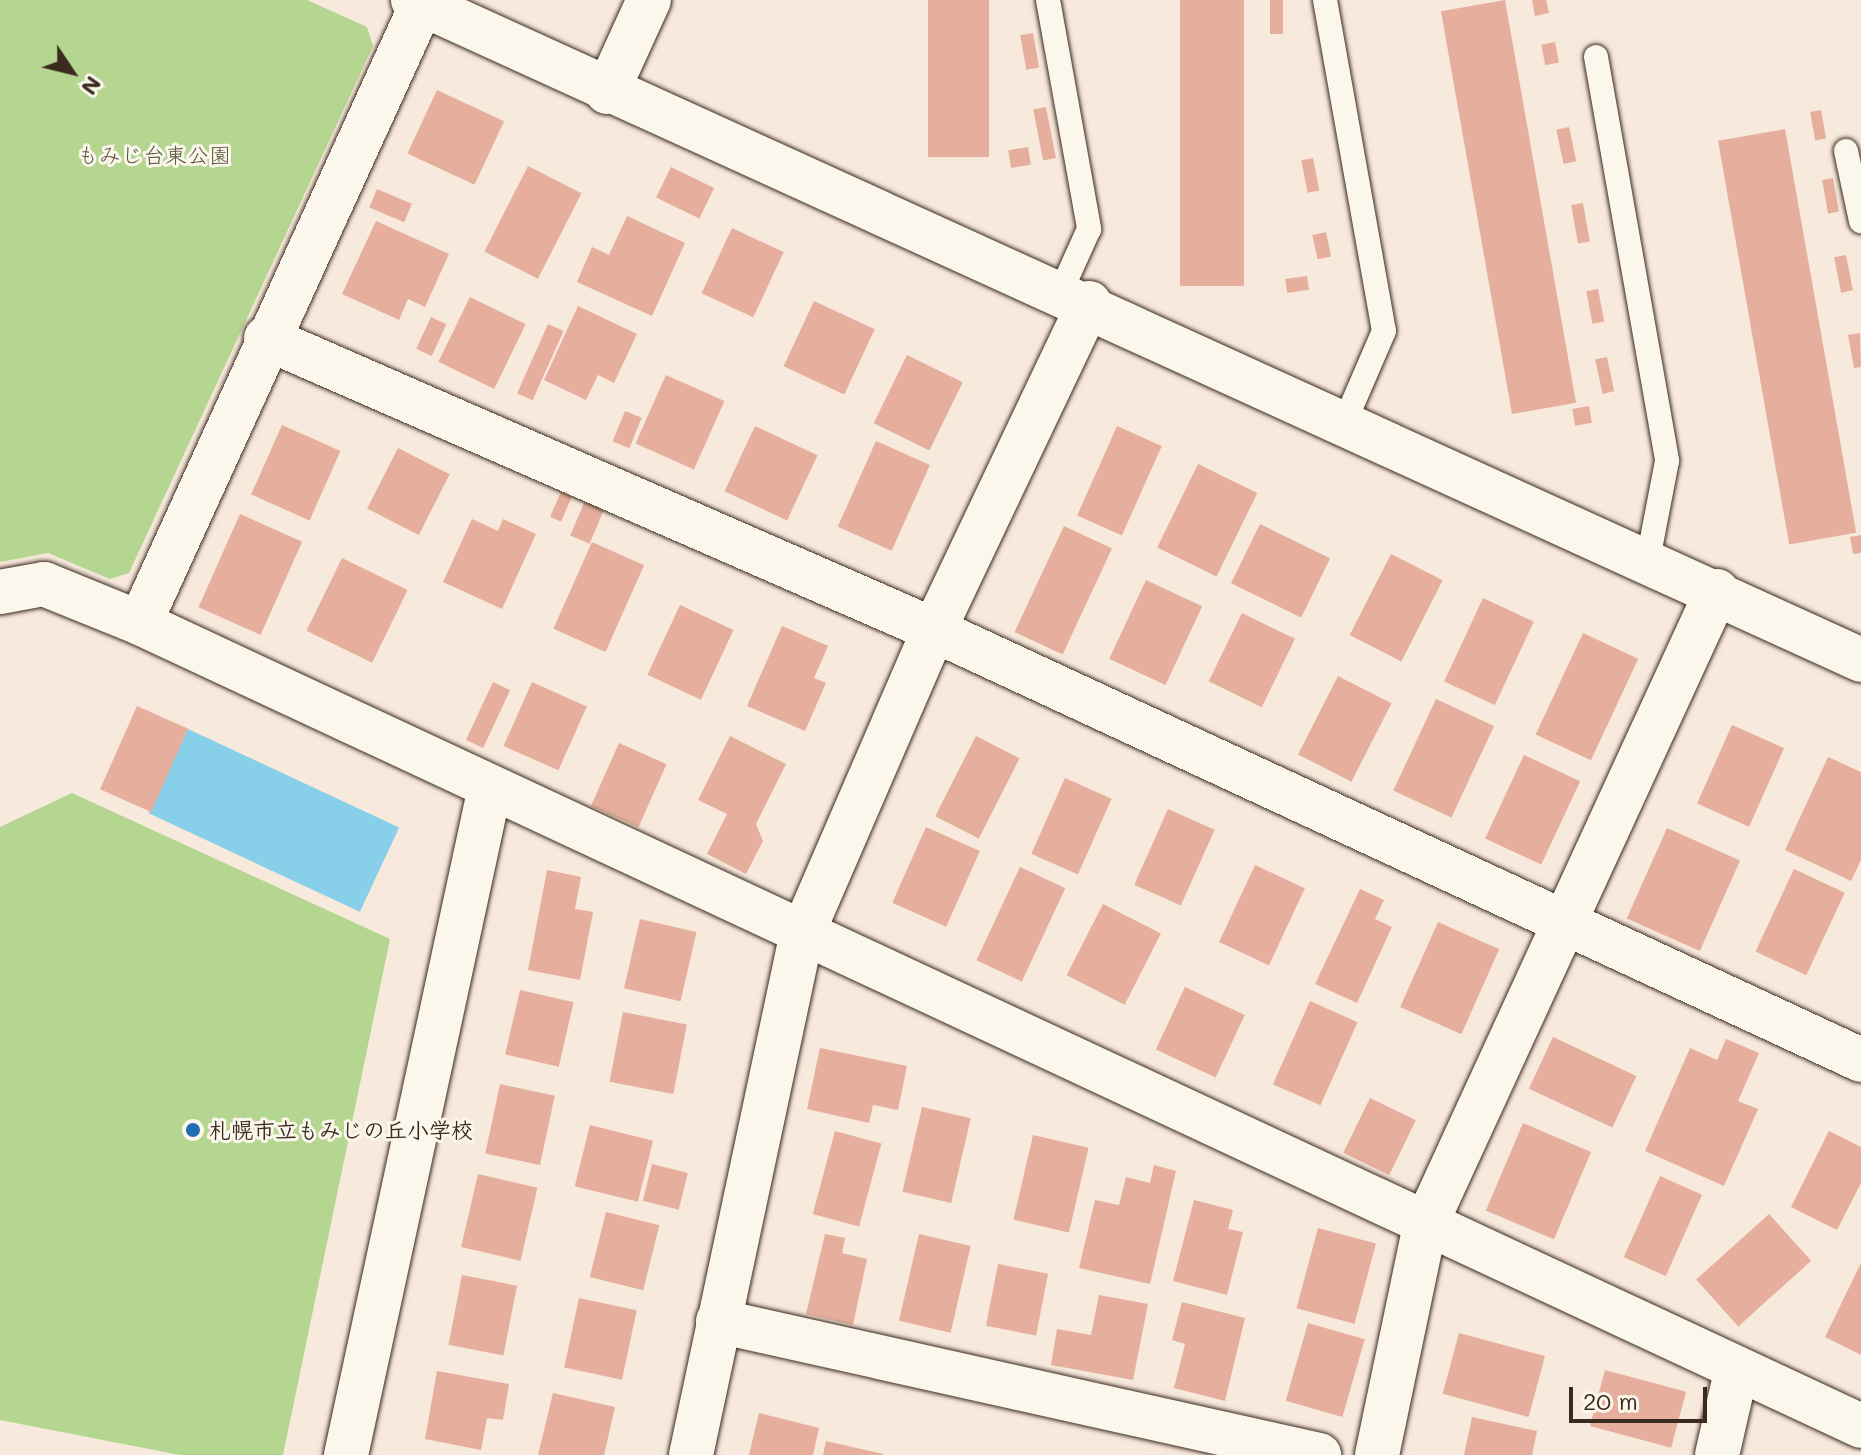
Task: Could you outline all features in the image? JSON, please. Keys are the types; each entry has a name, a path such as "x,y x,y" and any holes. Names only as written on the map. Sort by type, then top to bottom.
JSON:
{"street":[{"path":"607,92 649,0"},
{"path":"140,623 417,2 607,92 1075,297 1861,660"},
{"path":"691,1455 801,937 1075,297"},
{"path":"266,338 934,630 1861,1060"},
{"path":"0,592 44,584 140,623 801,937 1861,1426"},
{"path":"1377,1455 1425,1226 1717,591"},
{"path":"346,1455 490,787"},
{"path":"718,1321 1319,1455"},
{"path":"1717,1455 1737,1368"}],"lane":[{"path":"1048,0 1089,229 1075,297"},
{"path":"1325,0 1384,331 1345,421"},
{"path":"1596,57 1667,461 1648,560"},
{"path":"1846,151 1861,221"}],"green space":[{"name":"もみじ台東公園","path":"0,0 307,0 367,27 373,46 129,573 110,579 48,553 0,562"},
{"name":"札幌市立もみじの丘小学校","path":"72,793 390,939 283,1455 180,1455 0,1420 0,827"}],"water":[{"path":"188,729 399,827 360,912 149,813"}],"building":[{"path":"928,0 989,0 989,157 928,157"},
{"path":"1180,0 1244,0 1244,286 1180,286"},
{"path":"1270,0 1283,0 1283,34 1270,34"},
{"path":"1505,0 1576,403 1512,414 1441,11"},
{"path":"1532,0 1546,0 1549,13 1535,16"},
{"path":"1033,33 1039,67 1026,70 1020,35"},
{"path":"1555,42 1559,63 1545,65 1541,45"},
{"path":"437,90 504,121 474,185 407,153"},
{"path":"1046,107 1056,158 1043,161 1033,109"},
{"path":"1821,110 1826,139 1815,140 1810,112"},
{"path":"1569,127 1576,161 1564,164 1556,130"},
{"path":"1785,129 1856,533 1789,545 1718,141"},
{"path":"1028,147 1031,165 1011,168 1008,150"},
{"path":"1313,158 1319,190 1308,193 1301,160"},
{"path":"528,166 581,193 538,279 484,252"},
{"path":"671,167 714,188 699,219 656,198"},
{"path":"1833,178 1839,211 1828,213 1822,180"},
{"path":"377,189 412,204 404,222 369,207"},
{"path":"1583,203 1590,241 1578,243 1571,205"},
{"path":"627,216 685,243 652,316 577,282 592,247 609,255"},
{"path":"376,221 449,254 425,307 408,299 399,320 342,294"},
{"path":"732,228 784,252 753,317 702,293"},
{"path":"1326,232 1331,256 1318,259 1312,235"},
{"path":"1846,255 1853,290 1841,293 1834,257"},
{"path":"1307,276 1309,290 1287,293 1285,279"},
{"path":"1598,289 1604,321 1593,324 1586,291"},
{"path":"470,297 526,324 494,389 438,362"},
{"path":"814,301 875,329 844,395 784,366"},
{"path":"578,306 637,334 614,383 598,375 586,400 544,380"},
{"path":"431,317 446,324 432,356 416,349"},
{"path":"548,324 564,331 533,400 517,393"},
{"path":"1860,333 1861,367 1854,368 1848,335"},
{"path":"907,355 963,382 929,450 874,423"},
{"path":"1607,357 1614,391 1603,394 1595,359"},
{"path":"666,375 724,401 694,470 635,444"},
{"path":"1589,406 1592,423 1575,426 1572,409"},
{"path":"625,411 642,418 629,448 613,442"},
{"path":"282,425 340,451 310,520 251,494"},
{"path":"755,426 818,455 787,520 725,491"},
{"path":"1117,426 1162,446 1122,535 1077,516"},
{"path":"876,441 930,465 892,551 838,527"},
{"path":"398,448 450,474 419,535 367,509"},
{"path":"1198,464 1257,493 1217,577 1157,548"},
{"path":"561,492 572,497 561,522 550,517"},
{"path":"587,496 606,504 590,544 570,536"},
{"path":"240,514 302,542 261,635 199,607"},
{"path":"472,519 498,531 503,519 536,534 502,609 443,582"},
{"path":"1260,524 1330,558 1301,618 1231,583"},
{"path":"1064,526 1112,548 1063,654 1015,632"},
{"path":"1861,535 1861,553 1853,554 1850,537"},
{"path":"592,542 644,565 605,652 553,629"},
{"path":"1391,554 1443,580 1401,661 1350,635"},
{"path":"342,558 408,590 372,663 306,631"},
{"path":"1146,580 1202,606 1165,685 1109,659"},
{"path":"1483,598 1534,622 1495,705 1444,681"},
{"path":"680,605 733,630 701,700 647,675"},
{"path":"1242,613 1295,639 1262,707 1209,681"},
{"path":"782,626 828,646 814,678 826,683 805,731 747,706"},
{"path":"1583,633 1638,659 1591,760 1536,735"},
{"path":"1338,676 1391,703 1352,782 1298,754"},
{"path":"493,682 510,690 483,748 466,740"},
{"path":"532,682 587,706 558,770 504,746"},
{"path":"1436,699 1494,726 1451,818 1393,791"},
{"path":"137,706 188,729 151,812 100,789"},
{"path":"1732,725 1784,748 1749,827 1697,804"},
{"path":"730,736 786,764 756,824 763,841 746,874 707,854 727,814 698,800"},
{"path":"976,736 1020,758 979,838 935,816"},
{"path":"619,743 667,764 638,827 591,806"},
{"path":"1524,755 1580,781 1541,865 1485,838"},
{"path":"1828,757 1861,772 1861,860 1851,881 1785,850"},
{"path":"1065,778 1112,799 1078,875 1031,854"},
{"path":"1168,809 1215,830 1181,906 1134,885"},
{"path":"926,827 980,851 946,927 892,903"},
{"path":"1667,828 1740,861 1700,951 1627,918"},
{"path":"1255,865 1305,888 1269,965 1219,942"},
{"path":"1020,867 1065,888 1022,981 976,960"},
{"path":"1794,869 1845,893 1806,975 1756,951"},
{"path":"547,870 581,877 575,909 593,912 580,980 528,970"},
{"path":"1360,889 1384,900 1375,919 1392,927 1357,1003 1315,984"},
{"path":"1103,904 1161,934 1125,1005 1067,975"},
{"path":"640,919 697,932 681,1001 624,988"},
{"path":"1438,922 1499,949 1461,1034 1400,1007"},
{"path":"1185,987 1245,1015 1216,1077 1156,1050"},
{"path":"520,990 574,1002 559,1067 505,1054"},
{"path":"1310,1001 1358,1022 1320,1105 1273,1084"},
{"path":"623,1012 687,1024 673,1094 609,1082"},
{"path":"1553,1037 1636,1076 1612,1128 1529,1089"},
{"path":"1726,1039 1759,1053 1738,1101 1758,1109 1724,1186 1645,1151 1690,1048 1717,1060"},
{"path":"820,1048 907,1066 898,1110 873,1105 869,1123 807,1109"},
{"path":"500,1084 555,1096 540,1165 485,1153"},
{"path":"1370,1098 1416,1120 1389,1175 1343,1153"},
{"path":"922,1107 971,1118 951,1203 902,1192"},
{"path":"1523,1123 1591,1152 1554,1239 1486,1210"},
{"path":"590,1125 653,1141 638,1202 575,1186"},
{"path":"835,1131 881,1143 859,1226 813,1214"},
{"path":"1829,1131 1861,1147 1861,1183 1837,1230 1791,1207"},
{"path":"1033,1135 1089,1148 1069,1233 1013,1220"},
{"path":"652,1164 688,1173 679,1210 643,1201"},
{"path":"1154,1165 1176,1171 1150,1284 1079,1268 1095,1200 1119,1205 1126,1177 1150,1183"},
{"path":"478,1174 537,1188 521,1261 461,1247"},
{"path":"1660,1176 1702,1195 1666,1276 1624,1257"},
{"path":"1194,1200 1233,1210 1228,1229 1243,1232 1227,1295 1173,1281"},
{"path":"606,1212 659,1225 643,1290 590,1277"},
{"path":"1769,1214 1811,1261 1738,1326 1696,1280"},
{"path":"1318,1228 1376,1244 1354,1324 1297,1308"},
{"path":"825,1234 845,1238 842,1253 867,1259 853,1325 806,1314"},
{"path":"919,1234 971,1246 951,1333 899,1321"},
{"path":"1861,1263 1861,1355 1825,1337"},
{"path":"998,1264 1048,1274 1036,1336 986,1326"},
{"path":"462,1275 517,1286 503,1355 448,1345"},
{"path":"1099,1295 1148,1304 1133,1380 1051,1365 1057,1329 1091,1335"},
{"path":"579,1298 637,1310 622,1380 564,1367"},
{"path":"1182,1302 1245,1318 1225,1401 1174,1388 1185,1344 1172,1340"},
{"path":"1308,1323 1365,1339 1342,1417 1286,1401"},
{"path":"1459,1333 1545,1356 1529,1417 1443,1394"},
{"path":"1605,1370 1686,1392 1671,1448 1590,1426"},
{"path":"437,1371 509,1384 503,1420 487,1418 481,1450 425,1439"},
{"path":"553,1393 615,1407 604,1455 538,1455"},
{"path":"759,1413 819,1428 813,1455 749,1455"},
{"path":"1472,1417 1537,1431 1532,1455 1464,1455"},
{"path":"826,1441 883,1454 883,1455 823,1455"}],"place":[{"name":"札幌市立もみじの丘小学校","path":"193,1130"}]}
